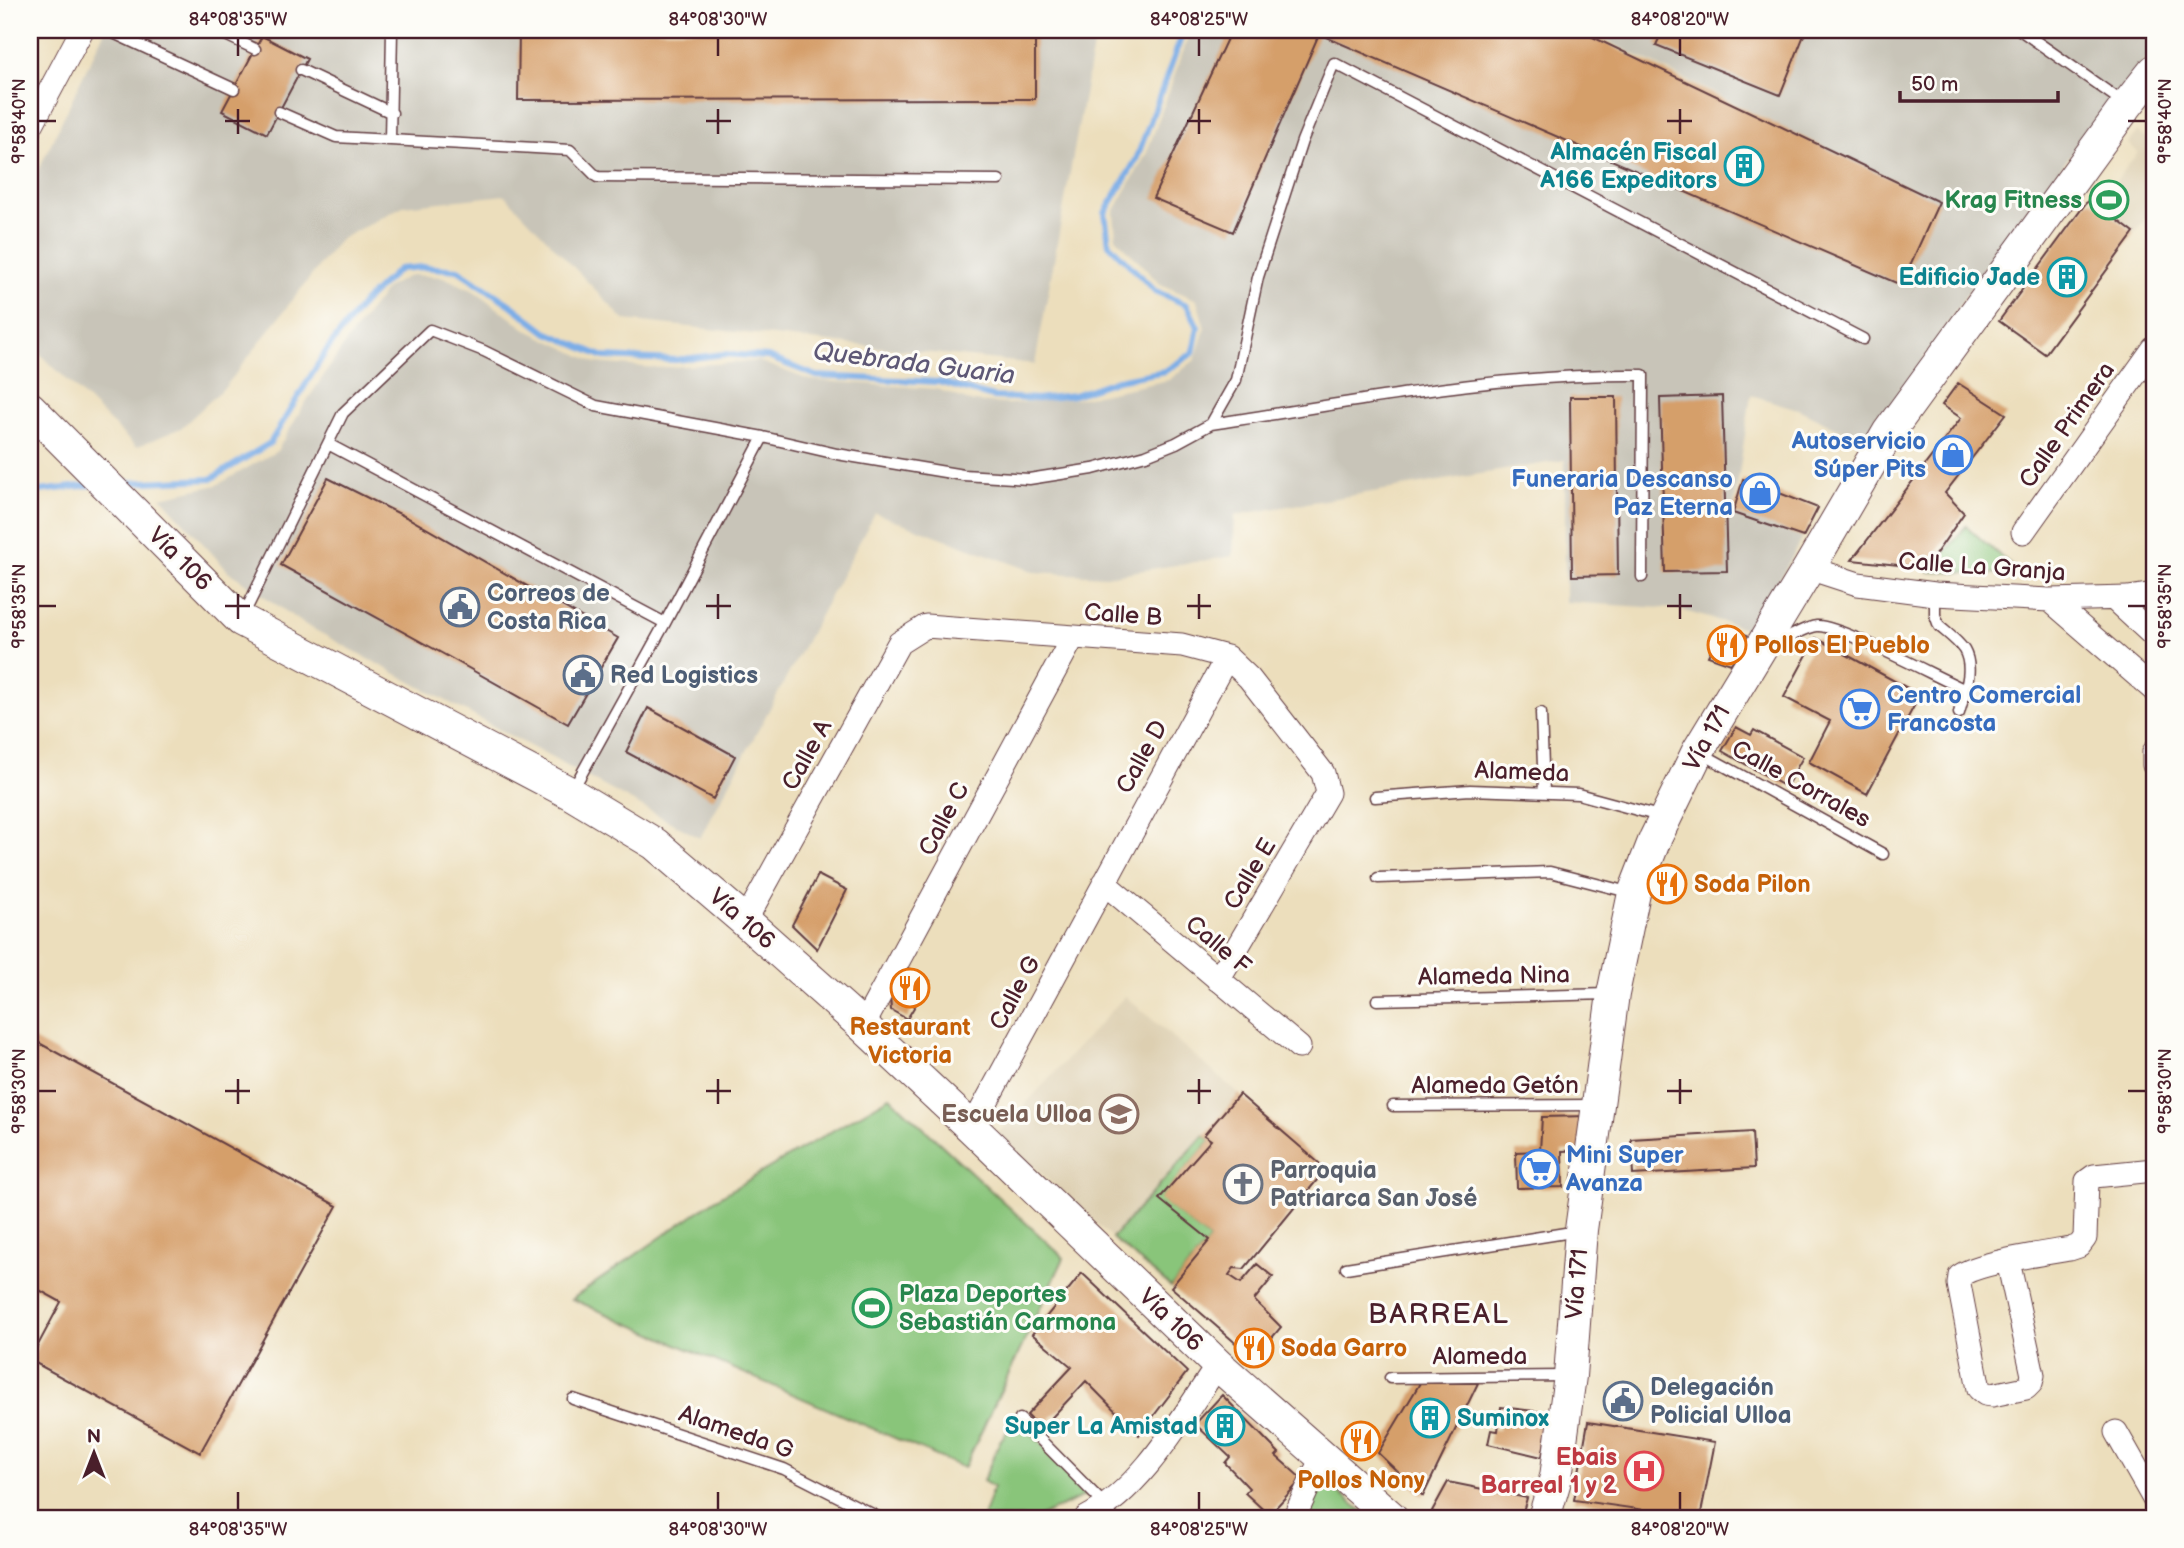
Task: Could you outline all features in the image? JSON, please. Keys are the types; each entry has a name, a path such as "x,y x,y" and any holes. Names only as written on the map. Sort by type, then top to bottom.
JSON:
{"main road":[{"name":"Vía 171","path":"1544,1518 1556,1477 1570,1376 1581,1230 1613,994 1634,893 1655,839 1698,751 1888,433 2154,71"},
{"name":"Vía 106","path":"35,414 241,620 570,793 655,844 863,1026 1218,1365 1392,1518"}],"street":[{"path":"30,128 82,30"},
{"name":"Calle Primera","path":"2023,532 2154,348"},
{"name":"Calle La Granja","path":"1809,568 1858,584 1935,594 2050,600 2114,599 2154,594"},
{"path":"2114,599 2154,636"},
{"path":"2050,600 2154,690"},
{"name":"Calle B","path":"926,625 1182,645 1227,657 1249,678 1323,773 1328,793"},
{"name":"Calle A","path":"745,920 899,643 926,625"},
{"name":"Calle C","path":"863,1026 1073,637"},
{"name":"Calle D","path":"1104,883 1227,657"},
{"path":"2154,752 2154,765"},
{"name":"Calle E","path":"1218,980 1328,793"},
{"name":"Calle F","path":"1104,883 1299,1047"},
{"name":"Calle G","path":"972,1128 1104,883"},
{"path":"2008,1261 2033,1375 2026,1388 1985,1394 1979,1389 1959,1284 1960,1276 1967,1270 2079,1245 2085,1238 2087,1181 2094,1176 2154,1170"},
{"path":"1086,1518 1110,1512 1149,1464 1218,1365"},
{"path":"2116,1432 2154,1499"},
{"path":"1294,1518 1322,1457"}],"lane":[{"path":"107,30 234,89"},
{"path":"215,30 255,49"},
{"path":"390,139 392,30"},
{"path":"2020,30 2127,105"},
{"path":"1211,424 1236,380 1258,277 1302,141 1334,64 1863,339"},
{"path":"301,70 391,113"},
{"path":"279,112 336,137 570,150 597,177 999,180"},
{"path":"241,620 343,413 430,330 484,351 596,406 763,437 836,454 963,475 1029,479 1093,469 1146,455 1177,443 1211,424 1451,387 1553,377 1643,375 1642,577"},
{"path":"570,793 665,623 763,437"},
{"path":"328,444 665,623"},
{"path":"1935,594 1938,626 1966,655 1968,677 1959,713"},
{"path":"1756,653 1811,628 1823,626 1886,652 1966,691"},
{"path":"1541,713 1544,792"},
{"name":"Calle Corrales","path":"1698,751 1883,854"},
{"name":"Alameda","path":"1375,797 1470,790 1578,794 1665,818"},
{"path":"1378,878 1550,872 1634,893"},
{"name":"Alameda Nina","path":"1377,1000 1613,994"},
{"name":"Alameda Getón","path":"1393,1106 1598,1105"},
{"path":"1346,1268 1581,1230"},
{"name":"Alameda","path":"1390,1378 1570,1376"},
{"name":"Alameda G","path":"573,1399 784,1469 880,1518"},
{"path":"1020,1419 1110,1512"}],"shaded area":[{"path":"105,30 1096,30 1035,364 624,320 505,195 403,206 339,240 226,386 181,428 136,447 30,344 30,188"},
{"path":"1191,30 1578,30 1793,132 1584,30 2154,30 2154,49 1997,249 1867,443 1798,409 1751,395 1733,513 1803,537 1752,630 1677,609 1565,602 1565,460 1235,515 1233,556 1106,576 1035,572 875,513 700,838 304,624 228,571 161,497 217,485 277,451 351,335 388,287 411,275 443,277 474,291 527,330 596,363 656,368 758,361 809,380 937,389 972,402 1009,404 1083,398 1169,380 1195,360 1205,329 1197,300 1160,284 1116,238 1114,212 1146,155"},
{"path":"2137,132 2154,144 2154,208 2134,233 2091,200 2100,188 2107,193 2138,152 2128,144"},
{"name":"Escuela Ulloa","path":"1125,996 1239,1094 1112,1238 998,1134"}],"green space":[{"path":"1966,526 2021,574 1929,572"},
{"path":"890,1097 1064,1258 964,1468 572,1299 716,1199"},
{"path":"1204,1135 1211,1140 1160,1199 1210,1240 1171,1287 1112,1238"},
{"path":"1017,1419 1090,1493 1037,1518 983,1518 993,1487 983,1481 1000,1441"},
{"path":"1321,1479 1371,1518 1302,1518"}],"building":[{"path":"519,30 1035,30 1035,99 518,100"},
{"name":"Almacén Fiscal A166 Expeditors","path":"1231,30 1578,30 1939,202 1901,285 1319,34 1233,232 1153,198"},
{"path":"1663,30 1806,30 1780,95 1656,45"},
{"path":"262,36 307,59 267,134 222,111"},
{"name":"Edificio Jade","path":"2091,200 2134,233 2045,354 1999,321 2086,203"},
{"name":"Autoservicio Súper Pits","path":"1958,383 2006,414 1945,493 1964,513 1926,568 1852,560 1961,418 1942,405"},
{"path":"1722,396 1727,571 1665,572 1660,398"},
{"path":"1570,397 1616,397 1618,575 1572,576"},
{"path":"328,478 410,519 618,638 568,724 281,565"},
{"name":"Funeraria Descanso Paz Eterna","path":"1743,479 1818,508 1803,537 1733,513"},
{"name":"Pollos El Pueblo","path":"1722,626 1747,635 1731,664 1708,656"},
{"name":"Centro Comercial Francosta","path":"1816,638 1920,695 1867,794 1809,762 1830,721 1784,697"},
{"path":"648,708 735,756 713,799 626,752"},
{"path":"1736,727 1751,735 1754,730 1803,757 1786,787 1722,751"},
{"path":"818,875 847,890 817,949 792,925"},
{"name":"Restaurant Victoria","path":"906,967 930,981 907,1019 891,1010 890,995"},
{"path":"30,1038 337,1206 200,1453 30,1360 61,1302 30,1285"},
{"name":"Parroquia Patriarca San José","path":"1239,1094 1326,1169 1244,1269 1234,1268 1229,1275 1241,1283 1257,1264 1273,1277 1254,1300 1281,1327 1254,1359 1171,1287 1210,1240 1159,1199 1211,1140 1204,1135"},
{"path":"1589,1116 1586,1150 1562,1151 1563,1187 1517,1188 1516,1152 1540,1151 1542,1117"},
{"path":"1752,1132 1754,1168 1633,1175 1631,1139"},
{"path":"1082,1273 1187,1372 1139,1435 1086,1381 1041,1429 1027,1415 1072,1367 1032,1334"},
{"name":"Suminox","path":"1420,1383 1478,1383 1423,1496 1378,1453"},
{"path":"1222,1395 1279,1453 1276,1456 1302,1479 1269,1515 1245,1493 1249,1488 1225,1463 1230,1457 1195,1424"},
{"path":"1501,1407 1550,1413 1542,1457 1488,1444 1491,1430 1498,1431"},
{"name":"Ebais Barreal 1 y 2","path":"1588,1422 1715,1442 1700,1518 1574,1500"},
{"path":"1448,1482 1527,1498 1521,1518 1440,1518 1432,1511"}],"waterway":[{"name":"Quebrada Guaria","path":"120,483 211,479 270,443 326,351 364,302 399,269 424,267 458,270 546,332 604,357 676,360 724,354 768,357 817,376 939,382 993,397 1037,399 1074,395 1117,380 1165,371 1193,353 1198,327 1187,305 1155,291 1109,244 1105,213 1136,160 1184,30"},
{"name":"Quebrada Guaria","path":"30,492 91,485"}],"place":[{"name":"Almacén Fiscal A166 Expeditors","path":"1744,166"},
{"name":"Krag Fitness","path":"2109,200"},
{"name":"Edificio Jade","path":"2067,277"},
{"name":"Autoservicio Súper Pits","path":"1953,455"},
{"name":"Funeraria Descanso Paz Eterna","path":"1760,493"},
{"name":"Correos de Costa Rica","path":"460,607"},
{"name":"Pollos El Pueblo","path":"1727,645"},
{"name":"Red Logistics","path":"583,675"},
{"name":"Centro Comercial Francosta","path":"1860,709"},
{"name":"Soda Pilon","path":"1667,884"},
{"name":"Restaurant Victoria","path":"910,988"},
{"name":"Escuela Ulloa","path":"1119,1114"},
{"name":"Mini Super Avanza","path":"1539,1169"},
{"name":"Parroquia Patriarca San José","path":"1243,1184"},
{"name":"Plaza Deportes Sebastián Carmona","path":"872,1308"},
{"name":"Soda Garro","path":"1254,1348"},
{"name":"Delegación Policial Ulloa","path":"1623,1401"},
{"name":"Suminox","path":"1430,1418"},
{"name":"Super La Amistad","path":"1225,1426"},
{"name":"Pollos Nony","path":"1361,1441"},
{"name":"Ebais Barreal 1 y 2","path":"1644,1471"}],"district":[{"name":"BARREAL","path":"1439,1314"}]}
